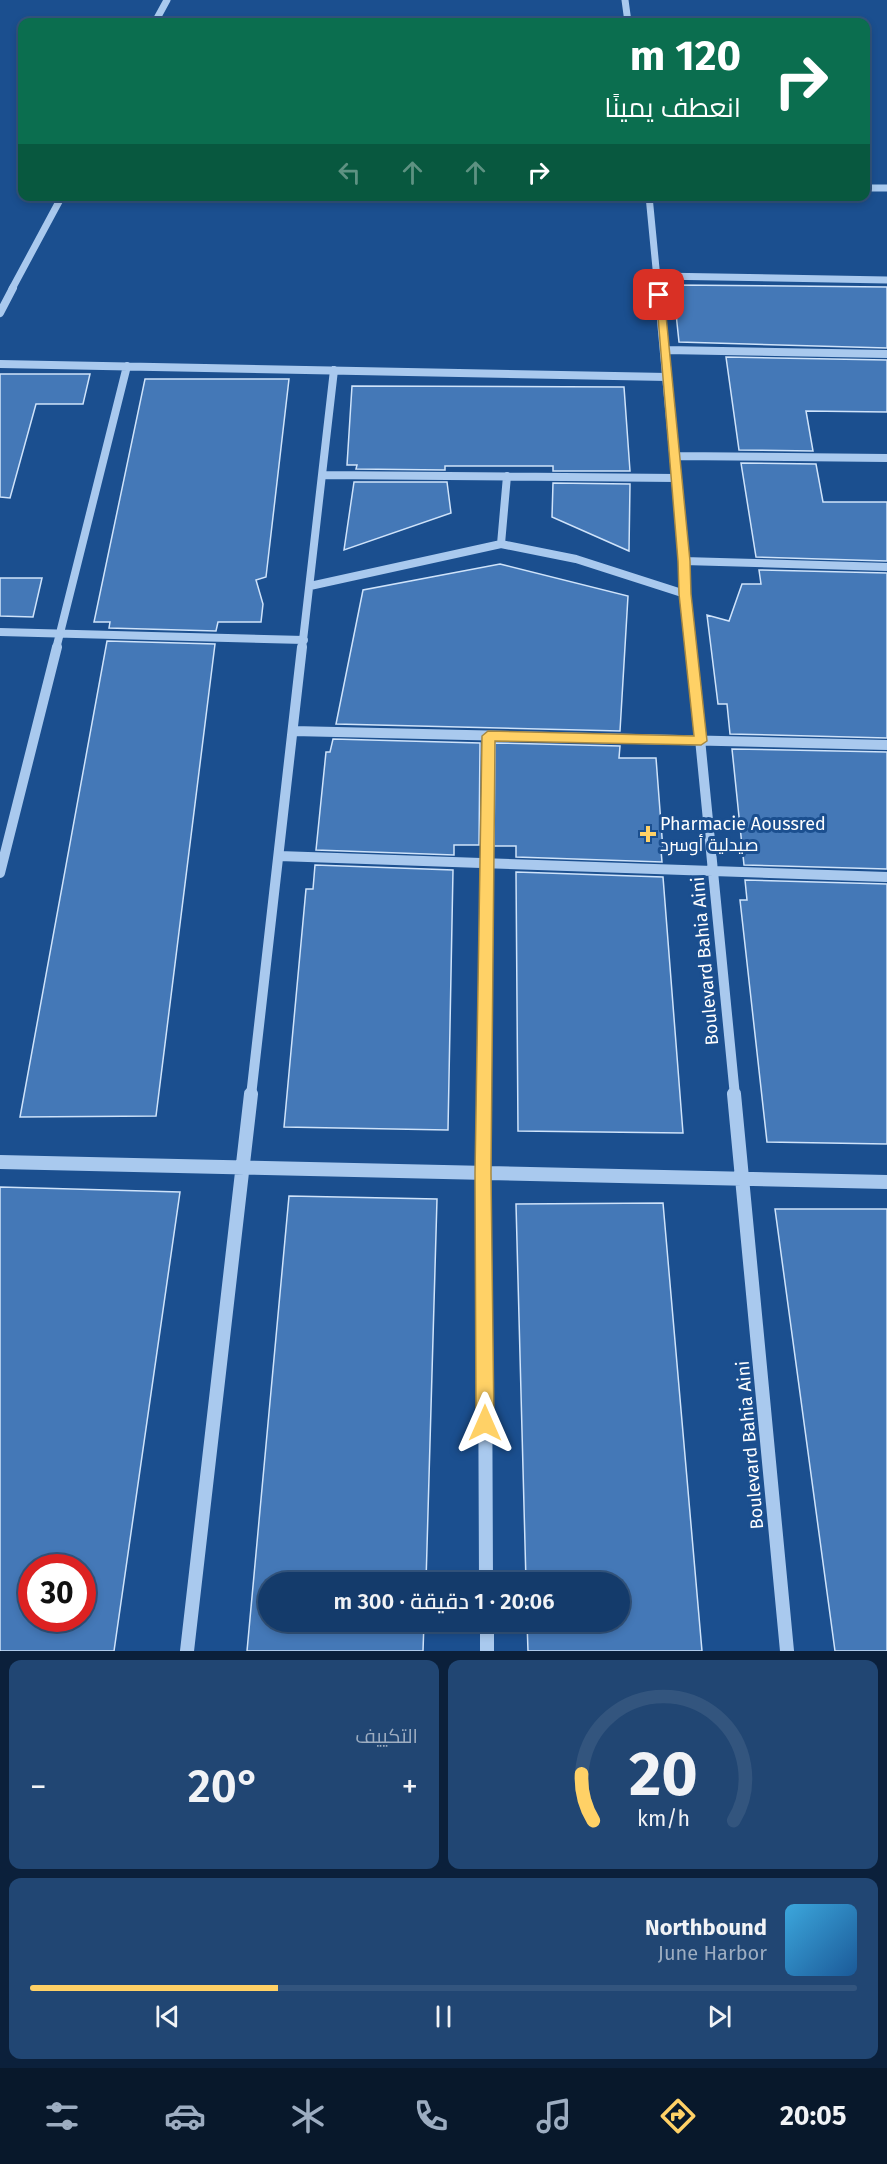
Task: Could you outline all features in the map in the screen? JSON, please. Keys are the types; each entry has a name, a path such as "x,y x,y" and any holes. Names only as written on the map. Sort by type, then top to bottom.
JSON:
{"street":[{"path":"157,18 167,0"},
{"path":"625,0 627,18"},
{"path":"870,188 887,188"},
{"path":"0,313 59,201"},
{"name":"Boulevard Bahia Aini","path":"650,201 684,561 685,594 701,741 787,1651"},
{"path":"657,276 887,280"},
{"path":"665,350 887,354"},
{"path":"0,364 667,377"},
{"path":"0,873 127,366"},
{"path":"187,1651 334,370"},
{"path":"674,456 887,458"},
{"path":"322,474 676,478"},
{"path":"501,544 507,476"},
{"path":"310,586 501,544 576,559 685,594"},
{"path":"684,561 887,567"},
{"path":"0,632 304,640"},
{"path":"293,731 887,745"},
{"path":"486,1572 483,1173 488,736"},
{"path":"279,855 887,877"},
{"path":"0,1162 887,1182"},
{"path":"486,1632 487,1651"}],"building":[{"path":"673,285 887,287 887,348 679,342"},
{"path":"726,357 887,360 887,412 806,411 813,451 739,450"},
{"path":"0,374 90,374 83,404 36,404 10,498 0,497"},
{"path":"145,379 289,379 266,577 256,580 263,604 261,622 218,622 216,631 109,628 110,622 94,622"},
{"path":"352,386 624,387 630,471 553,471 553,466 445,466 445,470 356,469 357,465 347,465"},
{"path":"741,463 816,464 823,502 887,502 887,561 756,557"},
{"path":"354,482 447,482 451,513 344,550"},
{"path":"553,483 630,484 629,551 552,517"},
{"path":"500,564 628,596 620,731 336,724 363,590"},
{"path":"759,570 887,573 887,738 730,734 727,704 718,704 707,615 729,621 742,584 761,584"},
{"path":"0,578 42,578 33,617 0,616"},
{"path":"107,641 215,644 156,1116 20,1117"},
{"path":"333,739 480,743 479,845 454,845 454,855 316,850 326,752 330,752"},
{"path":"495,743 620,746 619,758 656,758 662,862 516,857 516,846 494,846"},
{"path":"732,749 887,752 887,869 744,865"},
{"path":"315,865 453,870 448,1130 284,1127 306,889 313,889"},
{"path":"516,872 663,877 683,1133 518,1131"},
{"path":"745,880 887,884 887,1144 767,1142 740,900 747,900"},
{"path":"0,1187 180,1192 114,1651 0,1651"},
{"path":"289,1196 437,1199 426,1572 258,1572 258,1632 424,1632 423,1651 247,1651"},
{"path":"663,1203 702,1651 528,1651 527,1632 630,1632 630,1572 526,1572 516,1204"},
{"path":"775,1209 887,1209 887,1651 835,1651"}],"place":[{"name":"Pharmacie Aoussred صيدلية أوسرد","path":"648,834"}],"route":[{"path":"485,1423 483,1173 488,736 701,741 685,594 684,561 659,295"}]}
